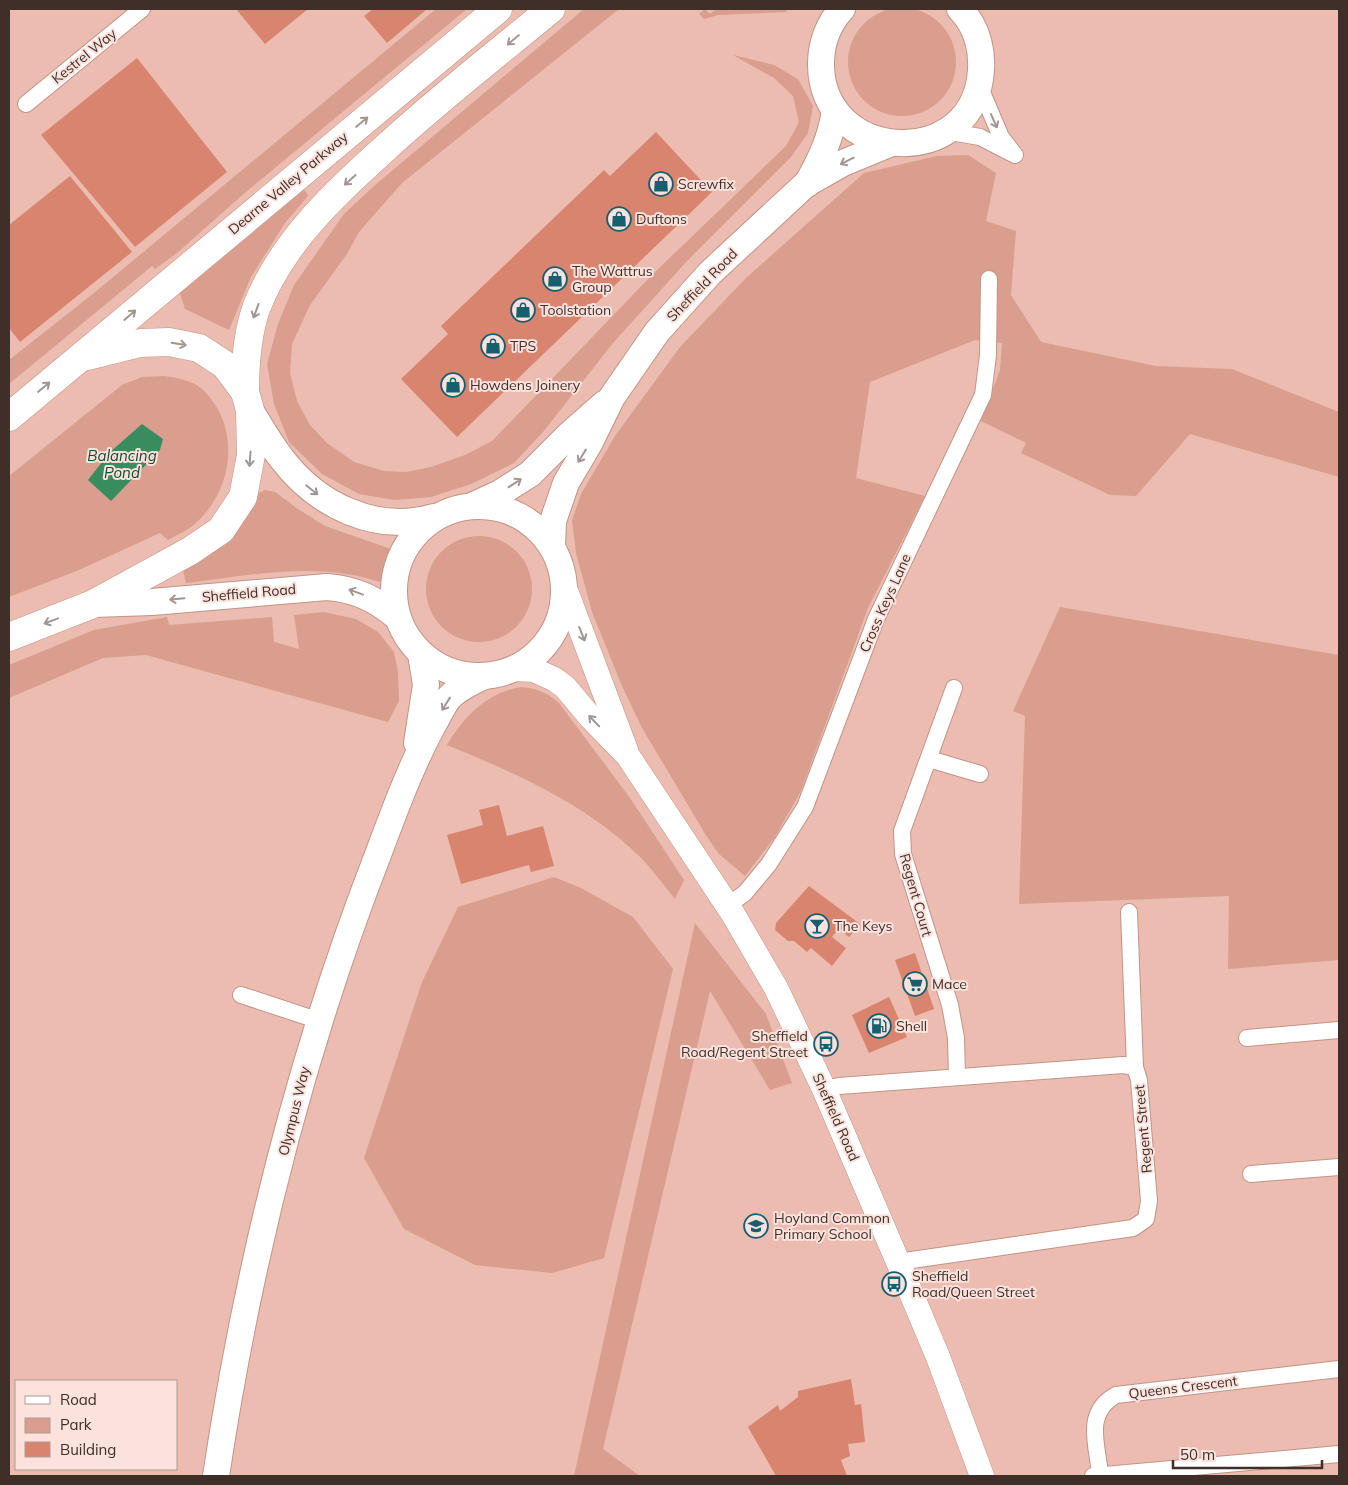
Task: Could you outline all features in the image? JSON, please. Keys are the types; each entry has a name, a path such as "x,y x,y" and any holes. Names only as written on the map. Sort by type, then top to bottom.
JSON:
{"highway":[{"name":"Dearne Valley Parkway","path":"9,417 498,9"},
{"path":"9,637 93,604 204,542 221,530 230,520 243,497 249,476 251,455 248,401 251,327 257,306 281,262 303,231 333,196 411,125 550,9"},
{"path":"80,358 140,343 169,342 185,344 199,348 225,365 248,401"}],"main road":[{"path":"842,9 825,35 821,53 821,77 835,110 859,132 873,140 890,144 919,143 945,131 960,119 972,103 979,85 982,66 981,48 975,30 960,9"},
{"name":"Sheffield Road","path":"806,184 825,152 832,130 835,110"},
{"name":"Sheffield Road","path":"552,546 553,521 566,483 589,444 612,397 658,332 710,273 806,184 843,163 890,144"},
{"name":"Sheffield Road","path":"472,505 500,493 530,474 570,434 612,397"},
{"path":"248,401 280,458 296,476 332,504 358,515 386,522 413,523 435,517 453,509 472,505 501,508 515,513 539,530 552,546 560,564 564,588 564,605 552,636 535,655 514,669 484,676 467,676 450,671 421,654 407,637 397,617 393,589 398,561 413,536 435,517"},
{"name":"Sheffield Road","path":"93,604 152,602 316,586 345,588 364,595 383,604 397,617"},
{"name":"Sheffield Road","path":"564,588 628,756"},
{"name":"Olympus Way","path":"415,758 426,685 421,654"},
{"name":"Sheffield Road","path":"514,669 534,670 554,679 565,687 590,718 628,756 727,906 776,988 824,1089 898,1262 938,1357 982,1476"},
{"name":"Olympus Way","path":"216,1476 225,1421 265,1222 308,1059 348,933 415,758 449,698 464,686 484,676"}],"street":[{"name":"Kestrel Way","path":"26,104 142,9"},
{"path":"945,131 980,137 1015,155 1001,136 979,85"},
{"name":"Cross Keys Lane","path":"727,906 745,893 769,864 805,807 876,619 983,395 988,355 989,279"},
{"name":"Regent Court","path":"954,688 902,832 902,842 908,872 950,1005 956,1038 957,1077"},
{"path":"928,759 980,774"},
{"path":"1129,912 1135,1067"},
{"path":"241,995 320,1021"},
{"path":"1247,1038 1339,1030"},
{"name":"Regent Street","path":"824,1089 839,1086 1122,1065 1135,1067 1139,1080 1149,1201 1146,1220 1132,1228 898,1262"},
{"path":"1251,1174 1339,1167"},
{"name":"Queens Crescent","path":"1096,1476 1096,1414 1108,1400 1116,1396 1339,1369"},
{"path":"1096,1476 1207,1472 1339,1454"}],"green space":[{"path":"902,8 923,12 940,24 952,41 956,62 952,83 940,100 923,112 902,116 881,112 864,100 852,83 848,62 852,41 864,24 881,12"},
{"path":"436,9 467,9 247,191 177,253 155,269 152,266 9,384 9,360 94,293"},
{"path":"584,9 619,9 402,183 359,232 347,254 310,305 292,344 290,373 297,401 310,425 327,443 354,462 384,471 406,472 431,467 465,455 492,441 653,274 786,146 799,122 793,96 774,78 733,55 774,65 798,79 813,106 808,133 791,157 688,260 613,343 543,432 514,463 471,484 431,497 394,500 359,494 322,474 289,442 274,404 267,364 278,324 294,285 344,214 374,186"},
{"path":"705,9 710,14 716,9 787,9 786,12 718,15 704,19 699,14"},
{"path":"968,155 996,173 986,221 1016,231 1011,295 1041,342 1156,366 1232,369 1339,412 1339,477 1190,434 1136,496 1110,495 1021,453 1026,443 981,421 1000,370 1002,343 975,340 870,382 856,478 925,496 868,608 801,791 775,837 745,876 719,854 707,837 642,728 622,686 592,612 576,553 572,520 581,494 615,436 680,347 746,278 864,173 937,156"},
{"path":"303,188 308,196 285,223 251,277 229,330 185,309 180,293"},
{"path":"164,376 197,385 214,402 222,418 227,436 226,471 212,505 193,526 168,540 160,533 79,570 9,597 9,476 122,385 142,377"},
{"path":"265,490 275,492 325,526 391,549 391,562 386,576 380,582 332,572 308,571 259,574 186,583 183,570 197,562 217,546 233,528 257,494"},
{"path":"479,536 499,540 517,551 528,569 532,589 528,609 517,627 499,638 479,642 459,638 441,627 430,609 426,589 430,569 441,551 459,540"},
{"path":"1060,607 1339,655 1339,960 1228,969 1229,896 1019,904 1025,716 1013,711"},
{"path":"324,612 356,619 378,632 394,652 398,672 399,701 388,722 146,655 103,658 9,698 9,665 94,630 167,617 169,625 272,617 274,642 299,649 294,615"},
{"path":"522,687 542,692 559,703 630,798 684,880 675,899 643,860 617,836 595,820 523,778 447,745 469,716 487,700 498,694"},
{"path":"554,877 581,888 633,917 673,969 604,1258 552,1273 475,1265 404,1229 364,1158 422,982 458,907"},
{"path":"695,923 766,1014 792,1083 770,1090 710,991 603,1449 640,1476 574,1476"}],"water":[{"name":"Balancing Pond","path":"142,424 163,439 160,450 111,501 88,480 109,453"}],"building":[{"path":"236,9 308,9 265,44"},
{"path":"373,9 427,9 387,43 364,16"},
{"path":"137,58 227,172 135,247 41,135"},
{"path":"656,132 712,192 457,437 401,379 448,334 441,326 604,170 610,176"},
{"path":"70,176 132,252 20,342 9,328 9,225"},
{"path":"499,805 507,836 543,826 554,866 531,872 529,865 461,884 447,835 483,825 479,810"},
{"name":"The Keys","path":"809,886 860,924 849,937 839,928 832,937 846,948 832,966 811,948 807,952 794,941 788,941 775,930 776,923"},
{"name":"Mace","path":"915,953 934,1009 915,1016 895,960"},
{"name":"Shell","path":"889,997 907,1037 869,1053 852,1015"},
{"path":"851,1379 855,1405 861,1404 865,1442 848,1444 850,1456 841,1460 847,1476 776,1476 748,1427 778,1405 780,1411 798,1397 798,1391"}],"place":[{"name":"Screwfix","path":"661,184"},
{"name":"Duftons","path":"619,219"},
{"name":"The Wattrus Group","path":"555,279"},
{"name":"Toolstation","path":"523,310"},
{"name":"TPS","path":"493,346"},
{"name":"Howdens Joinery","path":"453,385"},
{"name":"The Keys","path":"817,926"},
{"name":"Mace","path":"915,984"},
{"name":"Shell","path":"879,1026"},
{"name":"Sheffield Road/Regent Street","path":"826,1044"},
{"name":"Hoyland Common Primary School","path":"756,1226"},
{"name":"Sheffield Road/Queen Street","path":"894,1284"}]}
